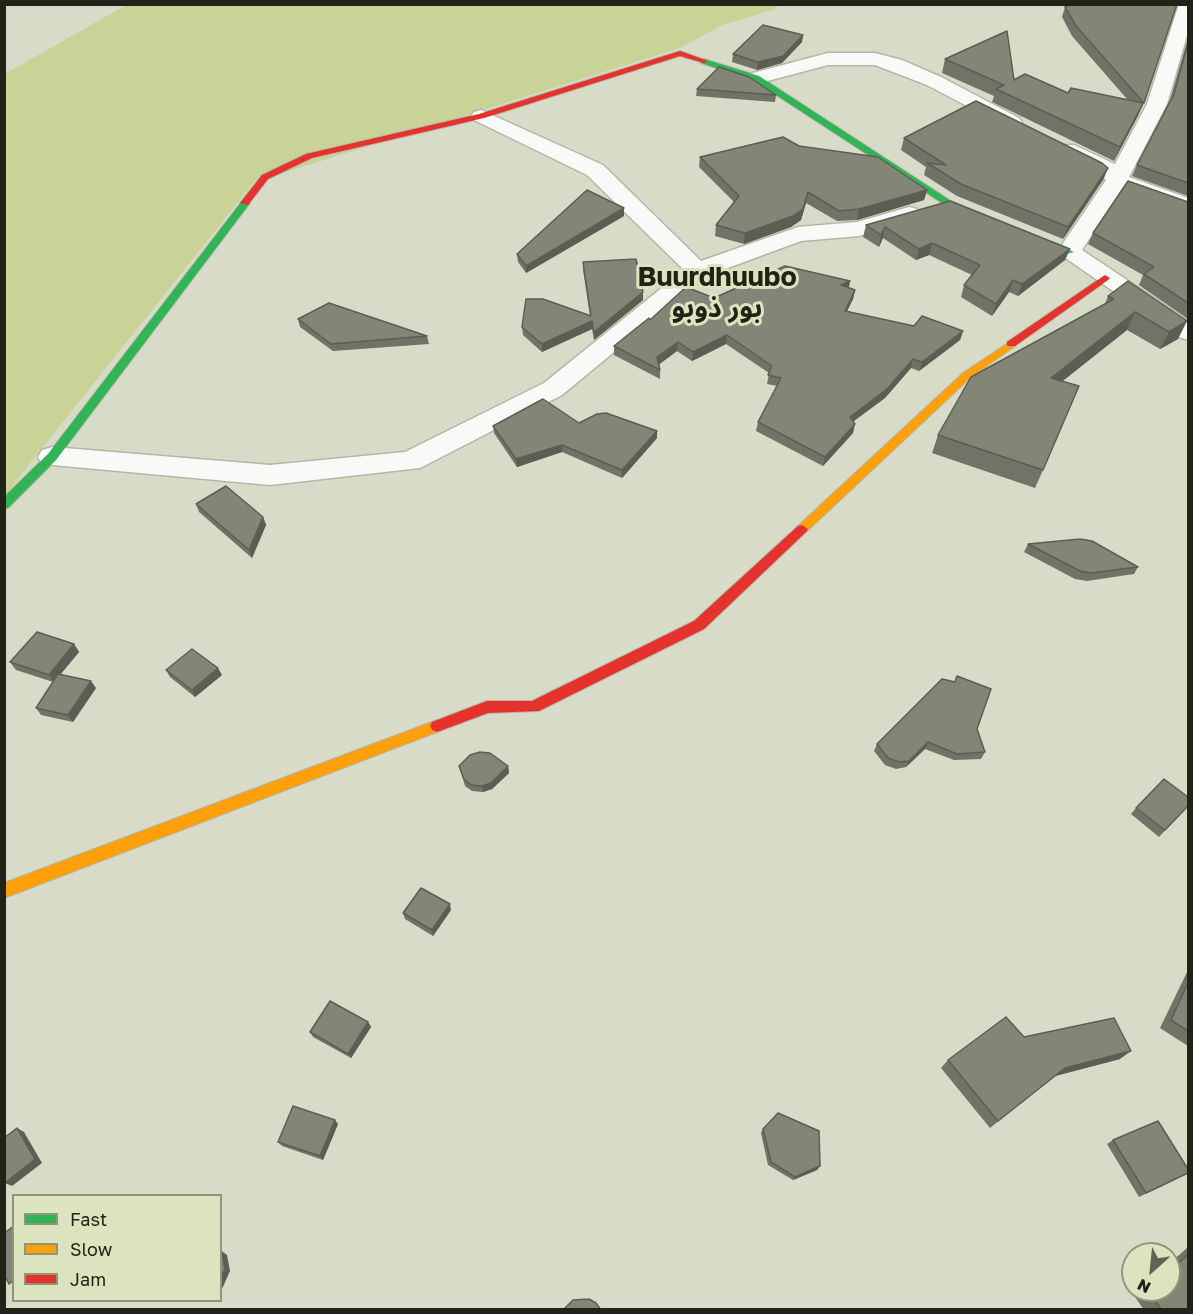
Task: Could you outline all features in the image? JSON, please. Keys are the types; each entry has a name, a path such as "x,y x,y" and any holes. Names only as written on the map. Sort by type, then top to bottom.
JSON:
{"street":[{"path":"1069,252 1117,180 1157,104 1188,4"},
{"path":"4,505 52,457 265,177 309,156 481,116 680,53 756,78 948,203 1069,252 1188,332"},
{"path":"756,78 828,59 874,59 895,64 934,81 1107,168 1117,180 1188,205"},
{"path":"481,116 595,170 698,271"},
{"path":"52,457 270,475 410,461 553,389 698,271 744,252 798,234 859,229 948,203"},
{"path":"4,891 487,708 534,706 699,624 967,375 1105,278"}],"green space":[{"path":"126,5 779,5 775,9 723,25 680,48 254,182 5,495 5,74"}],"building":[{"path":"1071,4 1177,4 1144,103 1076,26 1065,7"},
{"path":"763,25 803,35 783,56 758,62 733,54"},
{"path":"1007,31 1014,80 1025,74 1068,93 1071,88 1143,103 1120,147 996,89 1004,85 945,59"},
{"path":"1188,43 1188,183 1137,165 1174,94"},
{"path":"719,67 749,77 776,95 697,89"},
{"path":"976,101 1108,168 1068,227 961,184 927,163 946,165 904,138"},
{"path":"783,137 799,146 878,157 927,190 859,209 839,211 808,192 803,209 793,216 745,233 716,225 739,196 700,157"},
{"path":"1128,181 1188,202 1188,303 1144,274 1154,267 1093,233"},
{"path":"587,190 624,208 526,266 517,254"},
{"path":"950,201 1070,249 1022,284 1013,280 996,304 964,285 980,265 932,243 919,249 885,227 881,235 866,225"},
{"path":"636,259 643,292 594,332 592,321 542,344 522,327 526,299 543,299 591,316 583,262"},
{"path":"785,266 850,281 841,285 855,290 845,311 914,326 922,316 963,331 922,362 913,359 887,389 850,417 855,424 825,457 758,422 781,378 768,375 772,366 727,335 693,352 678,342 657,357 660,370 614,346 649,318 650,320 686,287 714,298"},
{"path":"1128,281 1187,321 1169,332 1135,312 1051,378 1079,386 1043,470 938,435 971,377 1114,299 1108,296"},
{"path":"329,303 427,336 331,344 298,319"},
{"path":"543,399 579,423 597,414 606,413 657,431 622,470 562,445 516,459 493,426"},
{"path":"226,486 263,517 249,550 196,504"},
{"path":"1080,539 1092,541 1138,567 1091,573 1080,571 1028,544"},
{"path":"37,632 74,644 49,675 10,662"},
{"path":"192,649 218,668 192,690 166,670"},
{"path":"58,674 91,681 68,715 36,708"},
{"path":"957,676 991,689 977,729 985,752 957,754 928,742 909,761 899,762 888,758 877,744 942,679 955,682"},
{"path":"480,752 490,753 508,766 491,783 482,786 471,785 464,779 459,766 470,755"},
{"path":"1164,779 1188,797 1188,806 1165,830 1136,808"},
{"path":"421,888 450,904 432,930 403,913"},
{"path":"1188,983 1188,1031 1171,1020"},
{"path":"330,1001 368,1022 348,1054 310,1032"},
{"path":"1006,1017 1024,1037 1114,1018 1131,1051 1065,1068 998,1121 948,1060"},
{"path":"293,1106 335,1120 320,1156 278,1142"},
{"path":"778,1113 819,1131 820,1166 795,1177 771,1162 763,1129"},
{"path":"1158,1121 1188,1169 1188,1173 1146,1193 1113,1140"},
{"path":"17,1128 35,1159 5,1183 4,1138"},
{"path":"12,1227 12,1282 9,1284 4,1274 4,1233"},
{"path":"222,1252 225,1269 222,1275"},
{"path":"1188,1255 1188,1310 1162,1310 1156,1302 1181,1302 1181,1261"},
{"path":"589,1299 601,1310 563,1310 573,1300"}],"traffic: fast":[{"path":"704,61 756,78 948,203 1069,252"},
{"path":"4,505 52,457 245,203"}],"traffic: slow":[{"path":"802,529 967,375 1011,344"},
{"path":"4,891 437,726"}],"traffic: jam":[{"path":"245,203 265,177 309,156 481,116 680,53 704,61"},
{"path":"1011,344 1105,278"},
{"path":"437,726 487,707 534,707 699,625 802,529"}],"district":[{"name":"Buurdhuubo بور ذوبو","path":"717,292"}]}
